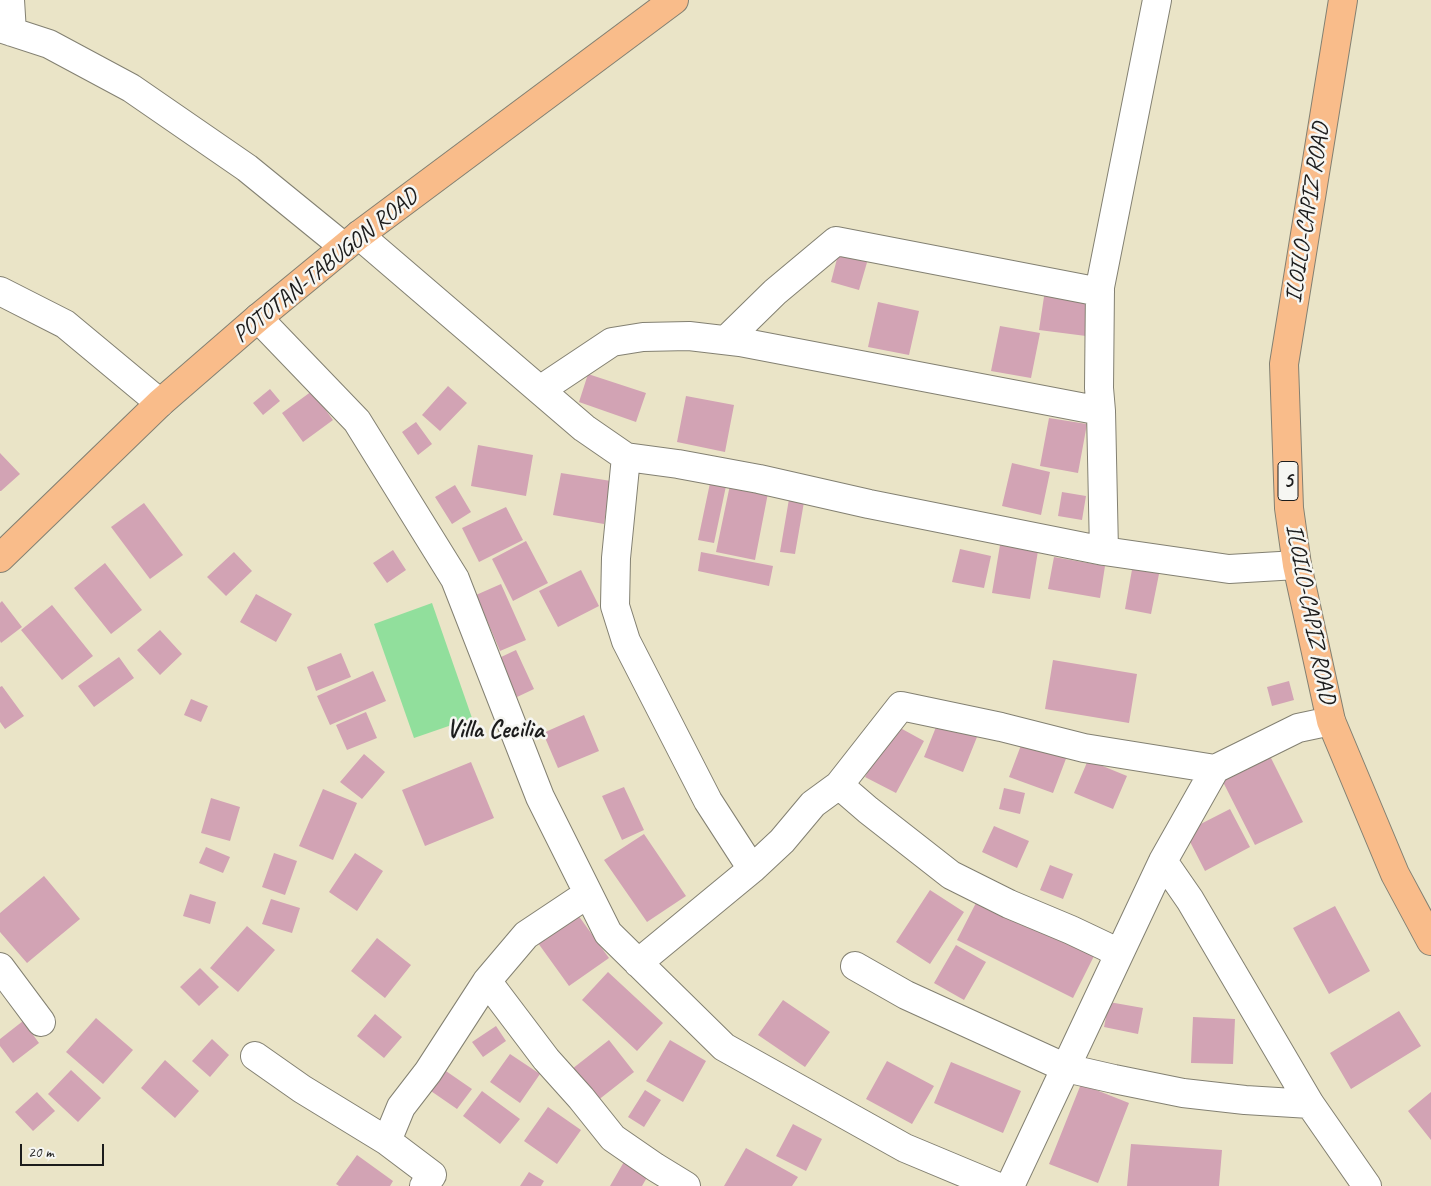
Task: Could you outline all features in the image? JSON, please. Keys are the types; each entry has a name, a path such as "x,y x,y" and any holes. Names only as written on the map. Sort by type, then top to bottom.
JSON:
{"main road":[{"name":"POTOTAN-TABUGON ROAD","path":"0,558 160,402 258,318 352,241 674,0"},
{"name":"ILOILO-CAPIZ ROAD","path":"1343,0 1284,364 1288,508 1297,565 1331,721 1395,874 1431,941"}],"street":[{"path":"10,0 6,30 49,44 131,88 352,241 540,390 584,428 626,457 678,464 759,479 869,504 1104,551 1229,569 1297,565"},
{"path":"1104,551 1099,388 1100,287 1157,0"},
{"path":"726,340 775,292 836,241 1100,292"},
{"path":"0,291 65,324 160,402"},
{"path":"258,318 357,420 455,579 540,797 608,933 724,1047 905,1148 996,1186"},
{"path":"540,390 612,342 643,337 689,336 726,340 1101,411"},
{"path":"626,457 616,558 615,606 626,641 708,801 752,869"},
{"path":"638,963 752,869 782,841 813,804 840,786 901,706 1001,727 1084,748 1215,769"},
{"path":"1010,1186 1163,861 1215,769 1298,728 1331,721"},
{"path":"840,786 952,875 1008,904 1110,948 1117,958"},
{"path":"1163,861 1190,900 1310,1104 1367,1186"},
{"path":"388,1142 401,1107 428,1072 487,981 526,935 576,901 589,895"},
{"path":"855,966 906,995 1066,1068 1183,1093 1245,1100 1310,1104"},
{"path":"0,967 41,1022"},
{"path":"487,981 546,1059 613,1138 686,1186"},
{"path":"255,1056 302,1089 388,1142 435,1182"}],"green space":[{"path":"432,603 472,718 414,738 374,624"}],"building":[{"path":"839,251 868,259 859,290 831,282"},
{"path":"1045,290 1091,296 1086,336 1039,330"},
{"path":"878,302 919,311 909,355 868,347"},
{"path":"1000,326 1040,333 1031,378 991,371"},
{"path":"588,374 646,393 636,422 579,402"},
{"path":"448,386 467,403 440,431 422,415"},
{"path":"270,389 280,401 263,415 253,403"},
{"path":"312,391 333,420 303,442 282,413"},
{"path":"686,396 734,405 725,452 677,442"},
{"path":"1049,418 1087,424 1078,473 1040,466"},
{"path":"416,422 432,444 418,455 402,432"},
{"path":"478,445 533,455 526,496 471,486"},
{"path":"0,453 20,474 1,491 0,491"},
{"path":"1012,463 1050,472 1041,515 1002,506"},
{"path":"561,473 611,481 604,524 553,515"},
{"path":"710,483 726,486 714,543 698,540"},
{"path":"455,485 471,512 452,524 435,497"},
{"path":"730,485 768,493 755,560 716,552"},
{"path":"1062,492 1086,496 1082,520 1058,516"},
{"path":"789,499 804,502 795,554 780,552"},
{"path":"144,503 183,555 150,579 111,527"},
{"path":"506,507 523,540 479,562 462,528"},
{"path":"526,541 548,583 513,601 492,559"},
{"path":"1000,545 1038,551 1030,599 992,593"},
{"path":"960,549 991,556 984,588 952,582"},
{"path":"393,550 406,570 387,583 373,563"},
{"path":"234,552 252,571 226,596 207,577"},
{"path":"701,552 773,566 769,586 698,571"},
{"path":"1054,557 1105,566 1100,598 1048,589"},
{"path":"105,563 142,610 111,634 74,588"},
{"path":"1133,564 1160,569 1151,614 1125,609"},
{"path":"581,570 599,606 558,627 539,591"},
{"path":"501,584 526,640 500,651 476,595"},
{"path":"256,594 292,614 276,642 240,622"},
{"path":"2,601 22,627 1,643 0,603"},
{"path":"52,605 93,656 62,680 21,630"},
{"path":"160,630 182,654 160,675 137,650"},
{"path":"516,650 534,689 517,697 499,658"},
{"path":"341,653 351,677 316,691 307,667"},
{"path":"119,657 134,678 94,707 78,686"},
{"path":"1053,660 1137,674 1129,723 1045,709"},
{"path":"373,671 386,701 330,725 317,696"},
{"path":"1289,681 1294,700 1272,706 1267,687"},
{"path":"2,686 24,716 5,729 0,722 0,687"},
{"path":"191,699 208,706 201,722 184,715"},
{"path":"366,712 377,738 347,750 336,725"},
{"path":"584,715 599,751 558,768 543,733"},
{"path":"938,722 977,737 963,772 924,757"},
{"path":"893,724 924,741 896,793 865,777"},
{"path":"1023,740 1067,756 1053,793 1009,777"},
{"path":"364,754 385,772 362,799 340,782"},
{"path":"1270,756 1303,822 1255,845 1222,780"},
{"path":"1088,760 1127,776 1113,809 1074,793"},
{"path":"471,762 494,818 425,846 402,790"},
{"path":"624,787 644,830 622,840 602,796"},
{"path":"1004,788 1025,793 1020,814 999,809"},
{"path":"323,789 357,803 333,860 299,846"},
{"path":"211,798 240,807 230,841 201,833"},
{"path":"1230,809 1250,847 1205,871 1185,832"},
{"path":"994,826 1029,841 1017,868 982,852"},
{"path":"644,834 686,896 647,922 604,860"},
{"path":"206,847 230,857 223,873 199,863"},
{"path":"274,853 297,861 285,895 262,887"},
{"path":"355,853 383,871 357,911 329,892"},
{"path":"1050,865 1073,874 1063,899 1040,890"},
{"path":"44,876 80,919 27,963 0,932 0,913"},
{"path":"930,890 964,912 930,964 896,942"},
{"path":"190,894 216,902 210,924 183,916"},
{"path":"271,899 300,908 292,933 262,924"},
{"path":"978,899 1094,956 1073,998 957,940"},
{"path":"1335,906 1370,971 1329,994 1293,928"},
{"path":"578,915 609,958 569,986 538,943"},
{"path":"247,926 275,950 238,992 210,968"},
{"path":"377,938 411,965 385,998 351,971"},
{"path":"956,945 986,962 964,1000 934,983"},
{"path":"200,968 219,987 199,1006 180,987"},
{"path":"608,972 663,1023 637,1051 582,1000"},
{"path":"783,1000 830,1032 805,1067 758,1035"},
{"path":"1109,1002 1143,1008 1138,1034 1104,1027"},
{"path":"1399,1011 1421,1046 1351,1089 1330,1053"},
{"path":"375,1014 402,1037 384,1058 357,1036"},
{"path":"1193,1017 1235,1019 1233,1064 1191,1063"},
{"path":"96,1018 133,1050 103,1084 66,1052"},
{"path":"23,1021 39,1043 13,1063 0,1046 0,1039"},
{"path":"496,1026 506,1041 483,1057 472,1042"},
{"path":"212,1039 229,1055 210,1077 192,1061"},
{"path":"609,1040 634,1072 597,1101 572,1069"},
{"path":"670,1040 706,1061 683,1102 646,1081"},
{"path":"510,1054 540,1074 520,1103 490,1082"},
{"path":"165,1060 199,1091 175,1118 141,1088"},
{"path":"887,1061 934,1086 912,1124 866,1099"},
{"path":"951,1062 1021,1091 1003,1133 934,1103"},
{"path":"443,1069 472,1089 457,1109 428,1089"},
{"path":"71,1070 101,1098 78,1122 48,1094"},
{"path":"1081,1084 1129,1103 1098,1183 1049,1164"},
{"path":"645,1090 661,1100 644,1127 628,1117"},
{"path":"482,1091 520,1119 500,1144 463,1116"},
{"path":"37,1092 55,1111 33,1131 15,1112"},
{"path":"1431,1092 1431,1140 1408,1111"},
{"path":"548,1107 581,1130 557,1164 524,1141"},
{"path":"793,1124 822,1139 806,1171 776,1156"},
{"path":"1131,1144 1222,1150 1219,1186 1127,1186"},
{"path":"746,1148 798,1177 792,1186 724,1186"},
{"path":"357,1155 393,1181 390,1186 339,1186 336,1184"},
{"path":"625,1160 649,1174 642,1186 610,1186"},
{"path":"529,1172 544,1181 541,1186 520,1186"}],"district":[{"name":"Villa Cecilia","path":"495,730"}]}
